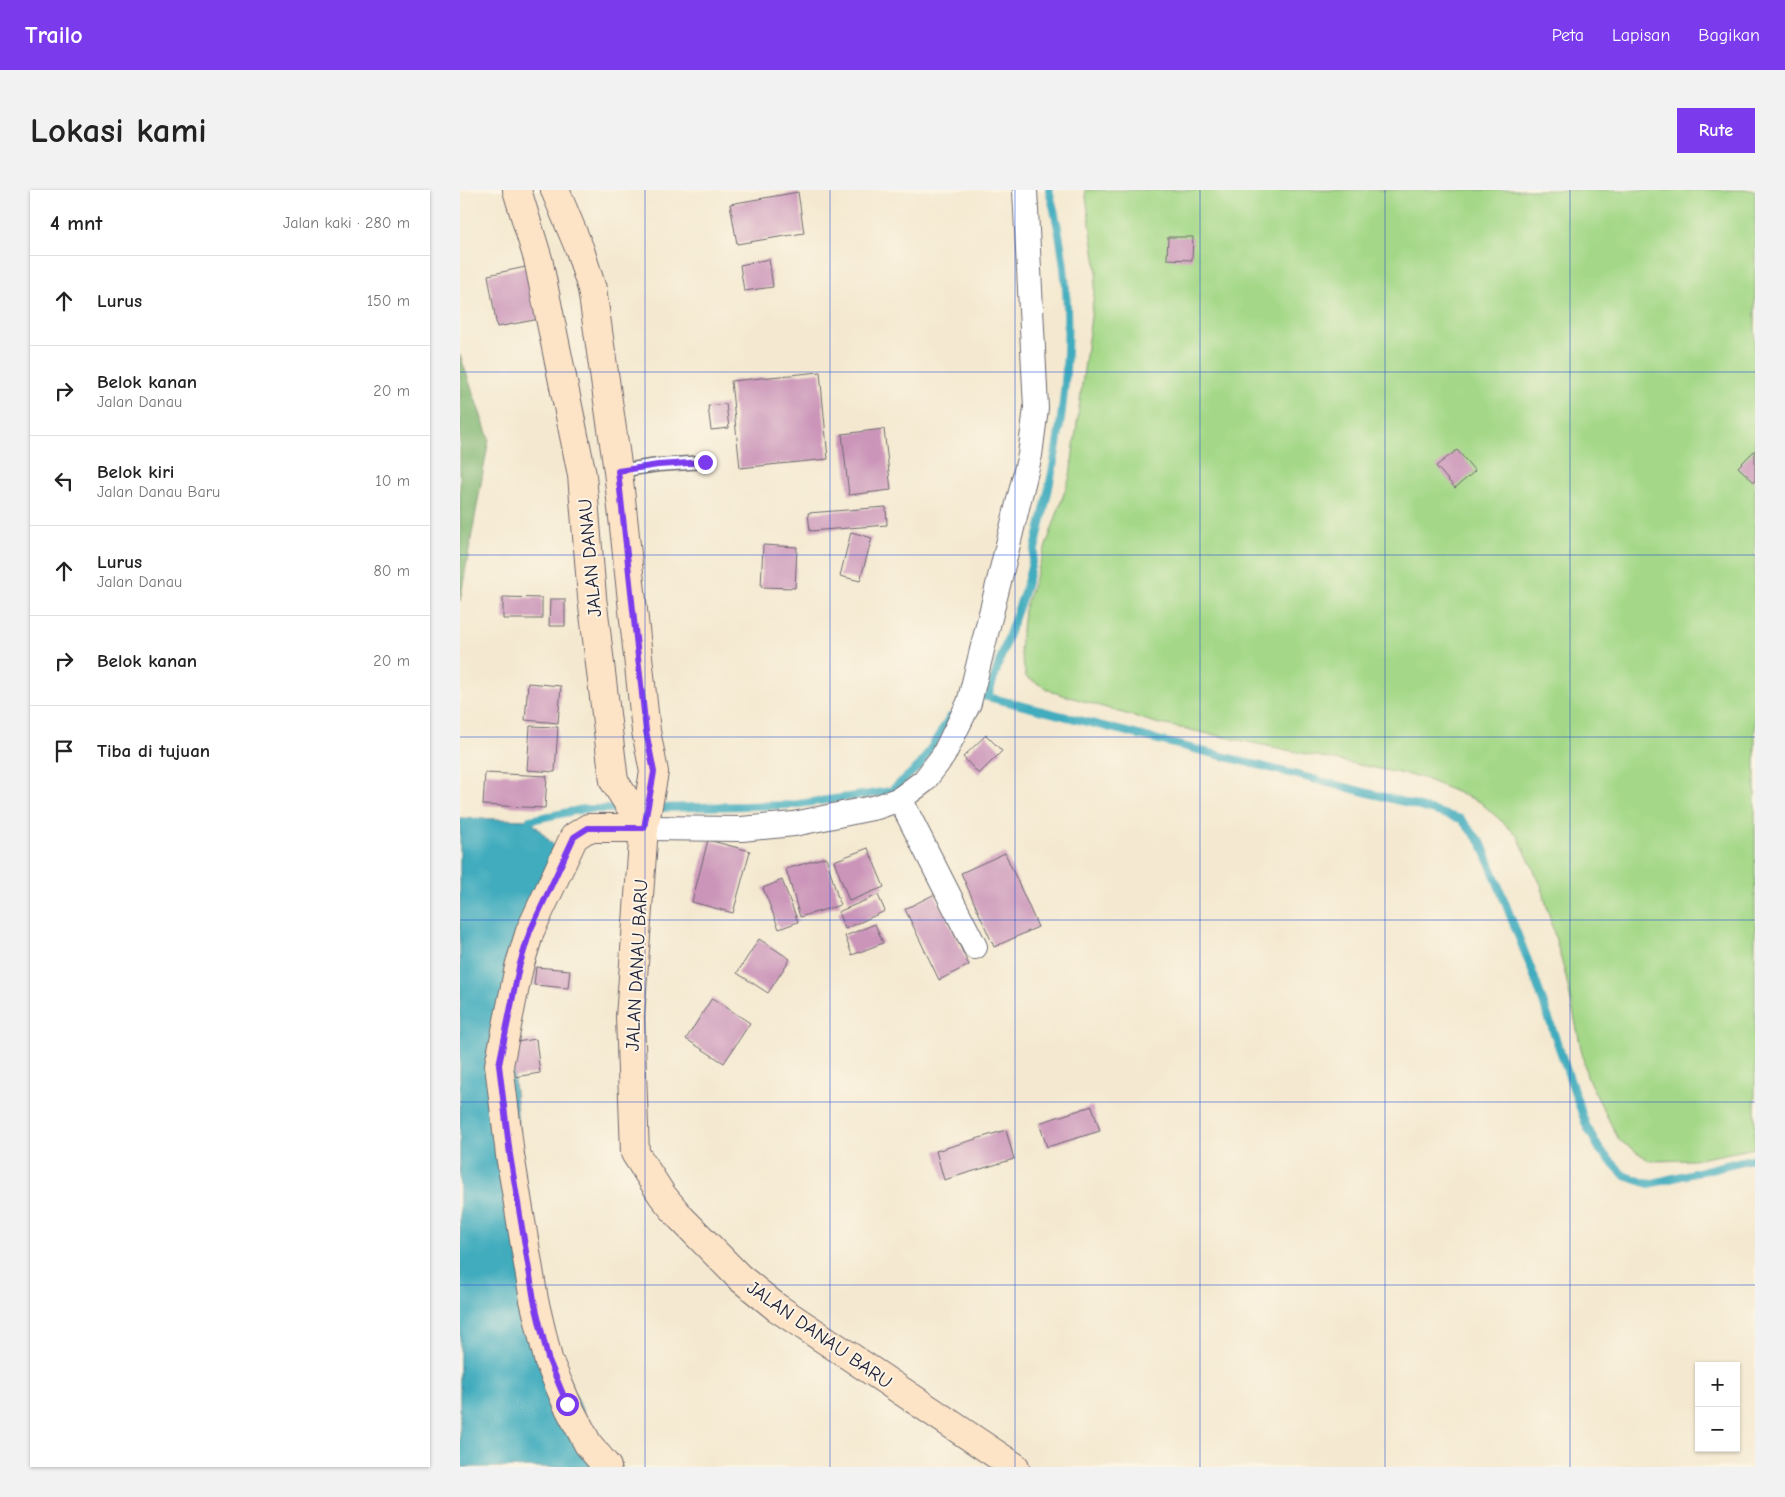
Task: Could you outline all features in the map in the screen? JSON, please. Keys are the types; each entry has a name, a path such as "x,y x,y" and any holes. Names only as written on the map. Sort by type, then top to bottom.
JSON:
{"street":[{"name":"JALAN DANAU","path":"517,190 538,259 582,474 593,607 614,781 643,809 654,772 646,731 618,471 592,289 580,250 555,190"},
{"path":"607,1467 588,1444 567,1404 548,1358 534,1300 510,1155 499,1065 522,958 530,931 569,847 588,828 643,809 742,829 794,824 877,807 900,799 924,781 943,756 971,694 1030,455 1036,408 1025,190"},
{"path":"900,799 975,946"},
{"name":"JALAN DANAU BARU","path":"643,809 630,1017 636,1153 662,1195 681,1218 739,1277 776,1308 1015,1467"}],"lane":[{"path":"618,471 658,465 705,462"}],"green space":[{"path":"1085,190 1755,190 1755,1148 1694,1160 1650,1161 1619,1140 1587,1077 1566,977 1541,885 1517,835 1480,802 1423,778 1156,723 1053,692 1026,677 1020,650 1024,610 1070,476 1097,271"},
{"path":"460,355 489,439 460,601"}],"water":[{"path":"460,818 530,820 565,857 508,1016 534,1300 607,1467 460,1467"}],"building":[{"path":"798,192 804,233 737,244 730,204"},
{"path":"1168,237 1193,237 1192,260 1167,259"},
{"path":"769,259 773,287 744,291 740,265"},
{"path":"535,265 545,318 497,327 488,275"},
{"path":"820,372 828,459 740,468 731,381"},
{"path":"726,404 729,428 711,430 708,406"},
{"path":"884,429 891,490 849,495 842,434"},
{"path":"1457,450 1475,471 1455,488 1436,466"},
{"path":"1755,450 1755,480 1754,482 1738,467"},
{"path":"886,507 887,525 810,531 808,513"},
{"path":"851,532 872,538 860,581 840,576"},
{"path":"763,545 797,547 795,588 761,587"},
{"path":"503,597 542,598 542,619 503,619"},
{"path":"550,599 565,599 565,626 549,626"},
{"path":"528,683 561,686 558,723 525,720"},
{"path":"530,726 558,727 555,772 527,770"},
{"path":"986,735 1002,751 979,774 963,757"},
{"path":"485,773 547,776 545,808 483,805"},
{"path":"708,840 750,851 733,913 692,902"},
{"path":"868,848 884,887 849,901 834,861"},
{"path":"1005,853 1038,927 994,947 961,873"},
{"path":"826,857 840,905 800,917 786,869"},
{"path":"782,880 798,922 779,929 763,888"},
{"path":"935,894 969,965 939,980 905,909"},
{"path":"878,895 885,911 845,929 838,912"},
{"path":"875,924 883,943 852,955 845,936"},
{"path":"759,939 790,959 768,993 737,973"},
{"path":"536,967 570,970 568,988 534,985"},
{"path":"712,998 750,1023 724,1063 686,1039"},
{"path":"536,1039 540,1073 514,1077 510,1043"},
{"path":"1092,1106 1100,1131 1047,1147 1039,1123"},
{"path":"1006,1130 1014,1159 944,1180 936,1151"}],"waterway":[{"path":"988,697 1030,572 1051,478 1064,395 1067,355 1065,273 1059,231 1049,190"},
{"path":"973,695 988,697 1400,801 1461,819 1482,844 1534,976 1586,1125 1600,1150 1625,1176 1649,1184 1755,1158"},
{"path":"654,808 791,805 891,791 920,765 950,717"},
{"path":"530,820 584,809 625,809"}],"route":[{"path":"567,1404 548,1358 534,1300 510,1155 499,1065 519,967 530,931 574,837 588,828 644,828 652,791 654,772 646,731 618,471 658,465 705,462"}]}
